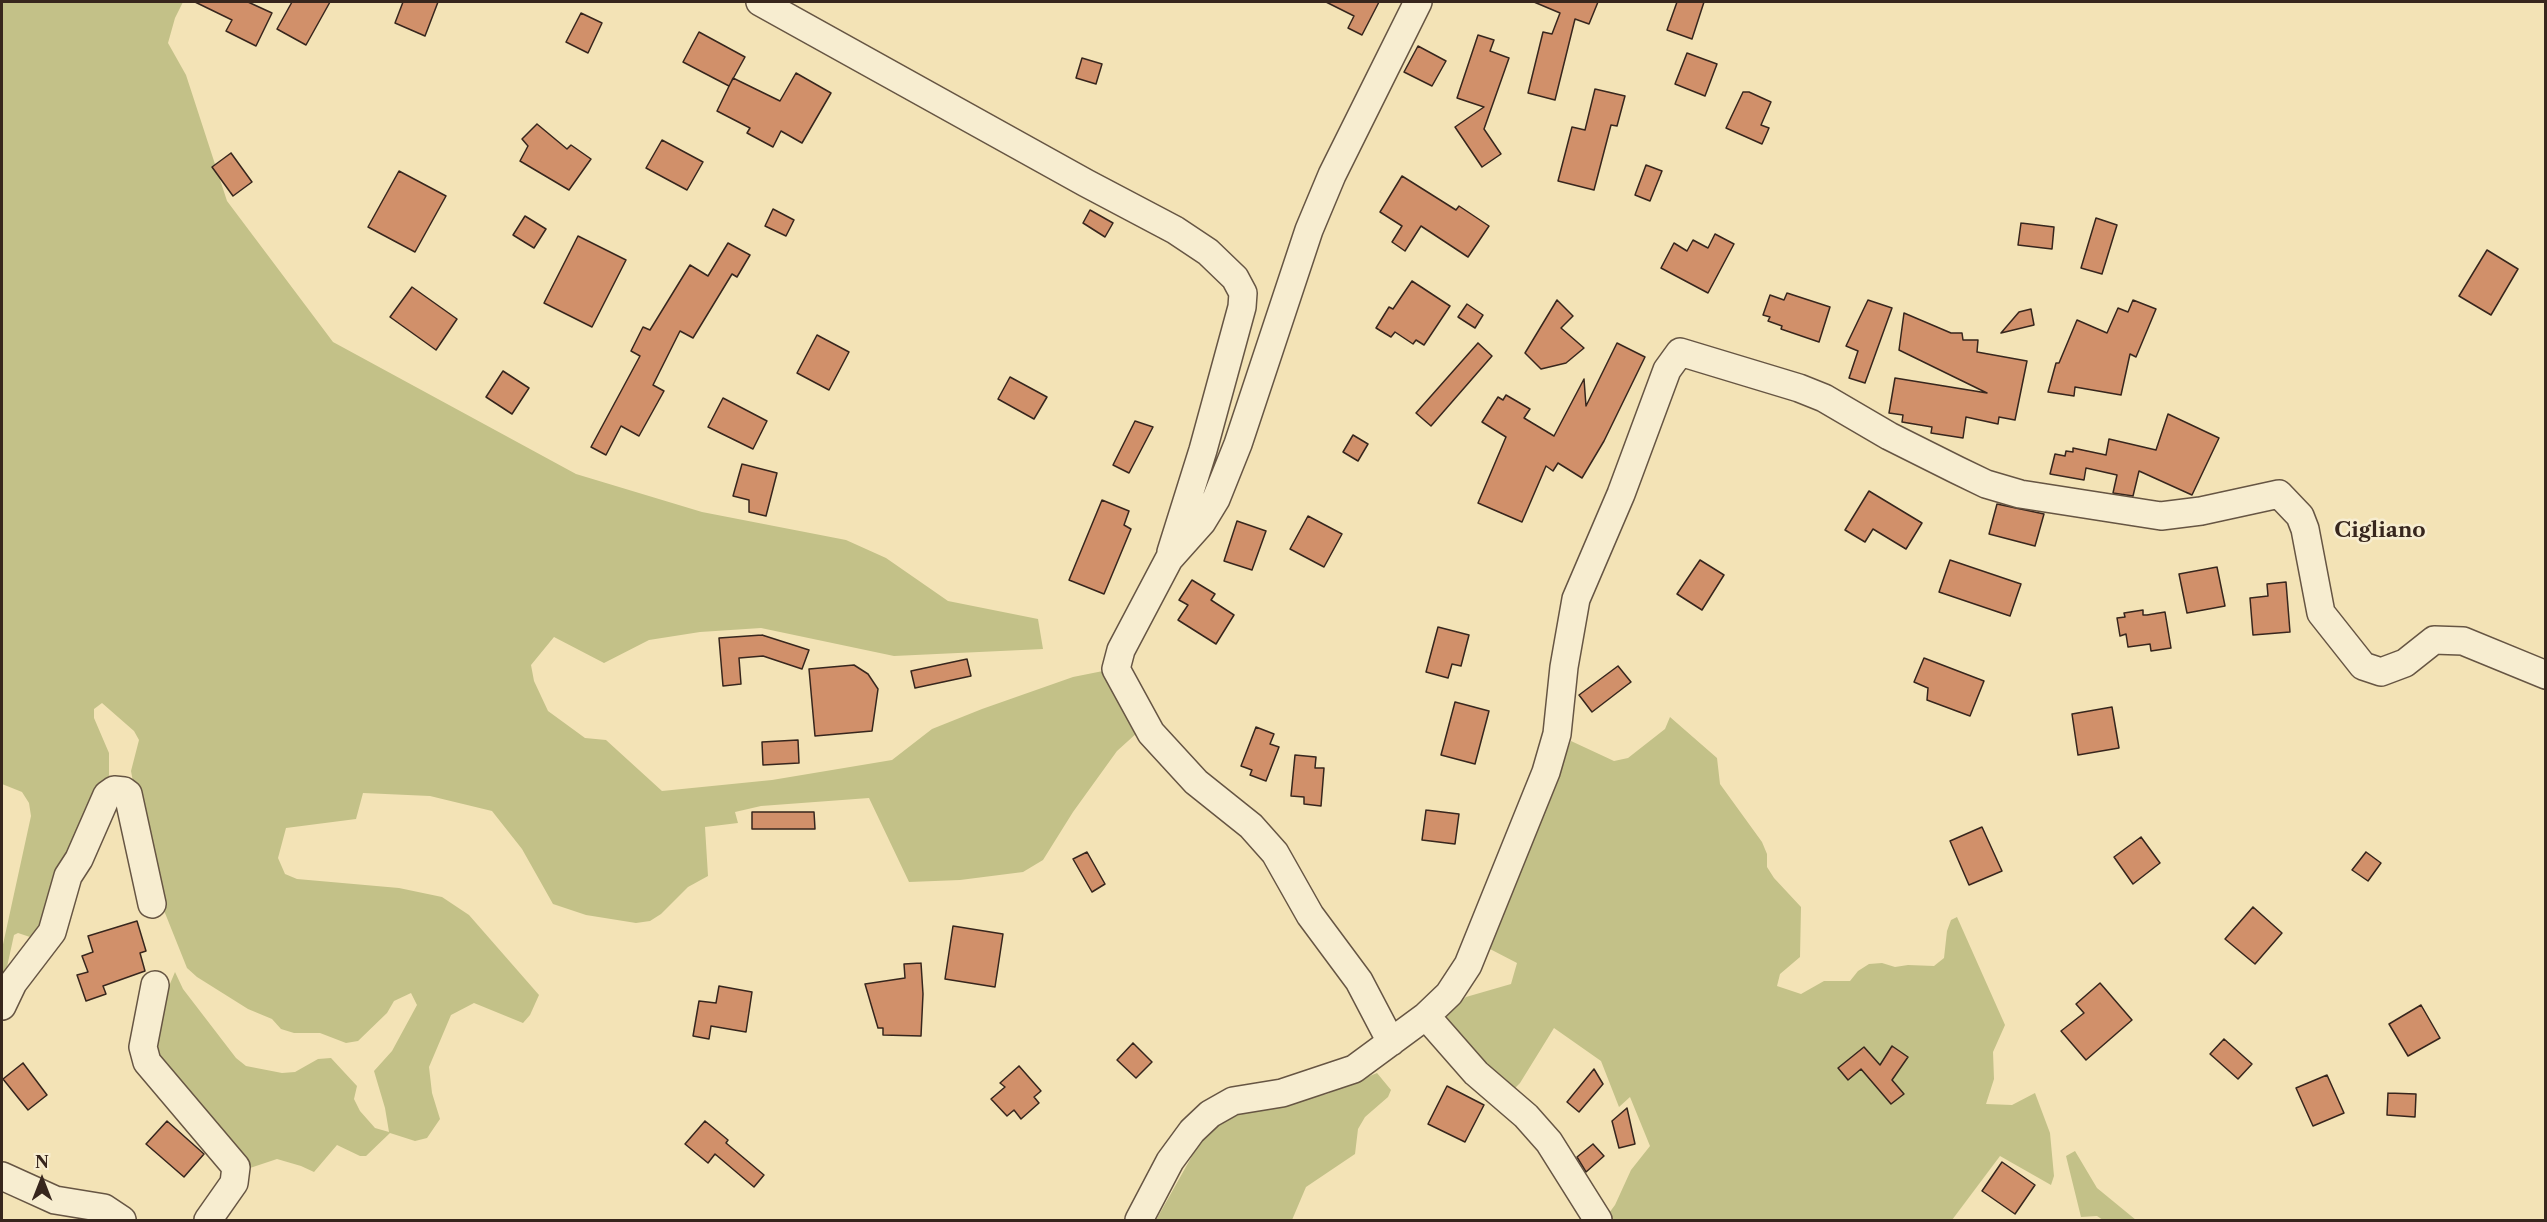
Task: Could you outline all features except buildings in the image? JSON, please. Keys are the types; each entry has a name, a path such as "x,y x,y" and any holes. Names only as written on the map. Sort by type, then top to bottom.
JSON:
{"street":[{"path":"760,2 1175,231 1215,258 1234,278 1243,293 1242,307 1203,450 1169,559 1121,650 1116,669 1150,734 1196,782 1251,826 1275,853 1310,915 1359,981 1391,1041"},
{"path":"1169,559 1202,522 1216,499 1238,444 1308,230 1332,175 1418,2"},
{"path":"1139,1221 1170,1161 1192,1131 1210,1114 1233,1101 1282,1093 1354,1069 1426,1016 1449,994 1468,965 1546,772 1557,734 1564,666 1576,599 1621,494 1667,370 1680,352 1799,388 1824,398 1889,436 1986,484 2020,494 2161,516 2201,511 2279,494 2300,516 2305,529 2321,613 2363,666 2381,672 2405,663 2434,640 2463,641 2546,675"},
{"path":"2,1006 13,983 52,932 68,876 79,860 107,795 114,790 124,790 128,795 152,904"},
{"path":"155,985 143,1047 147,1062 236,1167 234,1183 208,1221"},
{"path":"1426,1016 1476,1073 1526,1116 1549,1142 1598,1221"},
{"path":"2,1176 56,1200 104,1208 122,1221"}],"shaded area":[{"path":"2,2 183,2 175,18 168,43 186,75 227,201 333,342 576,474 702,512 846,540 886,558 948,601 1038,619 1043,649 894,656 761,628 700,632 649,640 604,663 554,637 531,665 534,681 548,711 585,738 606,740 662,791 772,780 892,760 932,729 1073,677 1103,671 1114,684 1138,732 1117,751 1073,812 1043,860 1023,872 960,880 909,882 869,798 761,806 735,812 738,823 705,827 708,876 688,887 661,914 650,921 636,923 586,915 553,904 522,849 492,811 430,796 363,793 356,819 286,828 278,858 285,874 297,879 399,888 442,897 469,915 539,995 530,1015 523,1023 474,1003 451,1015 429,1067 432,1093 440,1119 427,1138 415,1141 390,1133 366,1156 360,1156 337,1145 314,1172 277,1159 247,1169 158,1069 150,1031 175,972 183,989 236,1058 246,1066 282,1073 295,1072 318,1059 331,1058 357,1086 354,1099 360,1111 375,1128 389,1132 385,1108 374,1071 392,1051 417,1005 411,993 394,1001 387,1013 358,1041 346,1043 320,1033 294,1033 281,1029 272,1019 248,1009 197,977 187,968 157,893 148,862 131,771 139,740 134,731 102,703 94,709 94,718 109,753 109,775 106,789 36,939 18,933 14,935 5,976 2,975 2,949 31,816 29,803 22,792 2,784"},
{"path":"1670,717 1717,758 1720,784 1762,842 1767,854 1767,867 1774,878 1801,907 1800,957 1780,974 1777,986 1801,994 1824,981 1850,981 1858,971 1869,964 1882,963 1895,967 1934,966 1944,958 1947,931 1951,920 1957,917 2005,1025 1993,1052 1994,1079 1986,1104 2012,1105 2035,1093 2050,1133 2054,1176 2051,1185 2000,1156 1952,1220 1607,1220 1606,1217 1615,1205 1631,1170 1650,1146 1630,1097 1619,1107 1601,1061 1554,1028 1520,1083 1508,1095 1442,1019 1466,997 1511,984 1517,963 1490,949 1571,741 1614,761 1628,758 1665,729"},
{"path":"1377,1073 1391,1090 1388,1097 1365,1117 1358,1129 1355,1154 1306,1187 1292,1220 1156,1220 1205,1133 1229,1117 1327,1094"},
{"path":"2075,1151 2097,1188 2136,1220 2103,1220 2097,1216 2081,1217 2066,1156"}],"district":[{"name":"Cigliano","path":"2380,531"}]}
